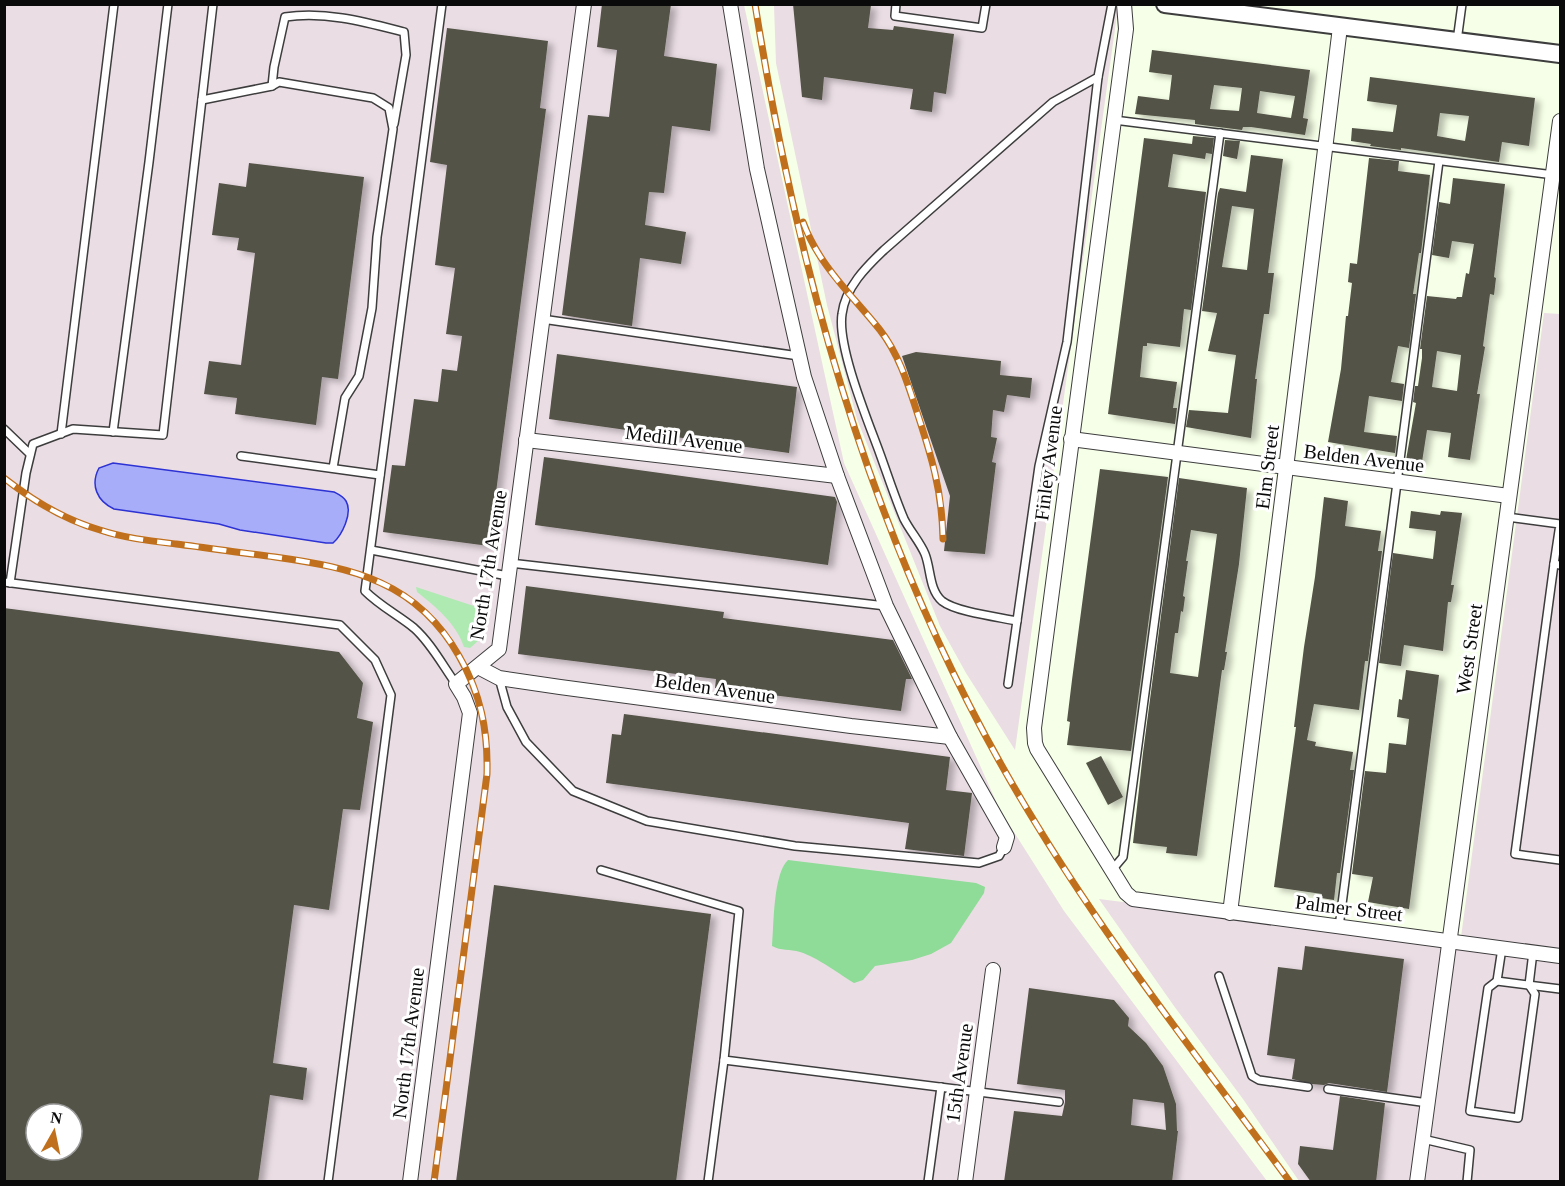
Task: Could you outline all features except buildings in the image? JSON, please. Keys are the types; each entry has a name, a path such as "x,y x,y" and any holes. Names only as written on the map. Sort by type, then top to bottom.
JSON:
{"street":[{"name":"North 17th Avenue","path":"410,1182 470,713 456,684 499,649 584,4"},
{"path":"730,4 757,169 804,377 837,477 886,606 950,737 1007,837 1004,847"},
{"name":"Finley Avenue","path":"1124,4 1126,29 1034,735 1037,749 1126,893 1132,899"},
{"path":"1165,4 1560,54"},
{"name":"Elm Street","path":"1230,913 1340,27"},
{"name":"West Street","path":"1417,1182 1560,121"},
{"name":"Belden Avenue","path":"1071,439 1509,496"},
{"name":"Medill Avenue","path":"526,440 837,477"},
{"name":"Belden Avenue","path":"478,667 499,678 828,723 950,737"},
{"name":"Palmer Street","path":"1132,899 1560,956"},
{"name":"15th Avenue","path":"965,1182 993,970"}],"lane":[{"path":"61,434 114,4"},
{"path":"112,432 168,4"},
{"path":"213,4 163,435 73,429 33,444 7,582 340,625 375,660 391,695 327,1182"},
{"path":"442,4 365,591 415,630 456,684"},
{"path":"896,4 895,16 982,28 986,4"},
{"path":"1008,684 1039,466 1067,342 1098,77 1112,4"},
{"path":"1457,41 1462,4"},
{"path":"272,86 285,17 306,14 354,19 404,32 406,55 377,237 368,334 359,376 345,398 333,468"},
{"path":"1017,621 955,607 943,601 936,594 924,553 904,519 861,400 844,343 841,315 856,281 884,250 1053,102 1098,77"},
{"path":"202,100 272,86 279,82 373,98 389,108 393,129"},
{"path":"1114,120 1554,175"},
{"path":"1112,870 1123,857 1220,134"},
{"path":"1339,927 1439,161"},
{"path":"542,320 799,356"},
{"path":"4,429 30,454"},
{"path":"241,456 380,475"},
{"path":"1507,517 1560,524 1557,565 1515,854 1560,860"},
{"path":"371,550 509,569 886,606"},
{"path":"499,678 507,707 526,742 573,790 647,821 795,846 978,863 999,855 1004,847"},
{"path":"601,870 739,911 724,1060 708,1182"},
{"path":"1502,948 1497,981 1488,988 1470,1111 1518,1118 1535,994 1529,985 1533,952"},
{"path":"1219,976 1252,1076 1259,1080 1308,1087"},
{"path":"1497,981 1560,989"},
{"path":"724,1060 1059,1102"},
{"path":"928,1182 941,1087"},
{"path":"1328,1089 1428,1103"},
{"path":"1423,1139 1470,1150 1467,1182"}],"shaded area":[{"path":"1096,4 1118,7 1015,750 966,673 940,626 857,419 827,305 776,63 774,5"},
{"path":"5,5 744,5 844,463 1000,810 1064,911 1267,1181 5,1182"},
{"path":"1544,313 1560,314 1560,1181 1299,1181 1099,899 1460,945"}],"green space":[{"path":"416,587 489,611 482,636 470,648 464,647 451,623 417,592"},
{"path":"788,860 976,883 985,887 984,893 951,943 931,954 912,960 875,966 863,980 854,983 807,954 772,946 779,876"}],"water":[{"path":"113,463 334,492 346,501 347,517 343,529 333,543 326,543 240,530 219,524 114,509 103,502 95,486 99,468"}],"railway":[{"path":"755,4 774,113 797,220 824,326 855,430 892,533 934,633 983,731 1067,873 1160,1007 1290,1182"},
{"path":"803,222 818,253 880,330 901,368 935,473 943,539"},
{"path":"4,478 62,515 109,533 304,561 357,574 381,583 403,595 424,611 442,631 459,656 473,684 482,713 487,774 434,1182"}]}
